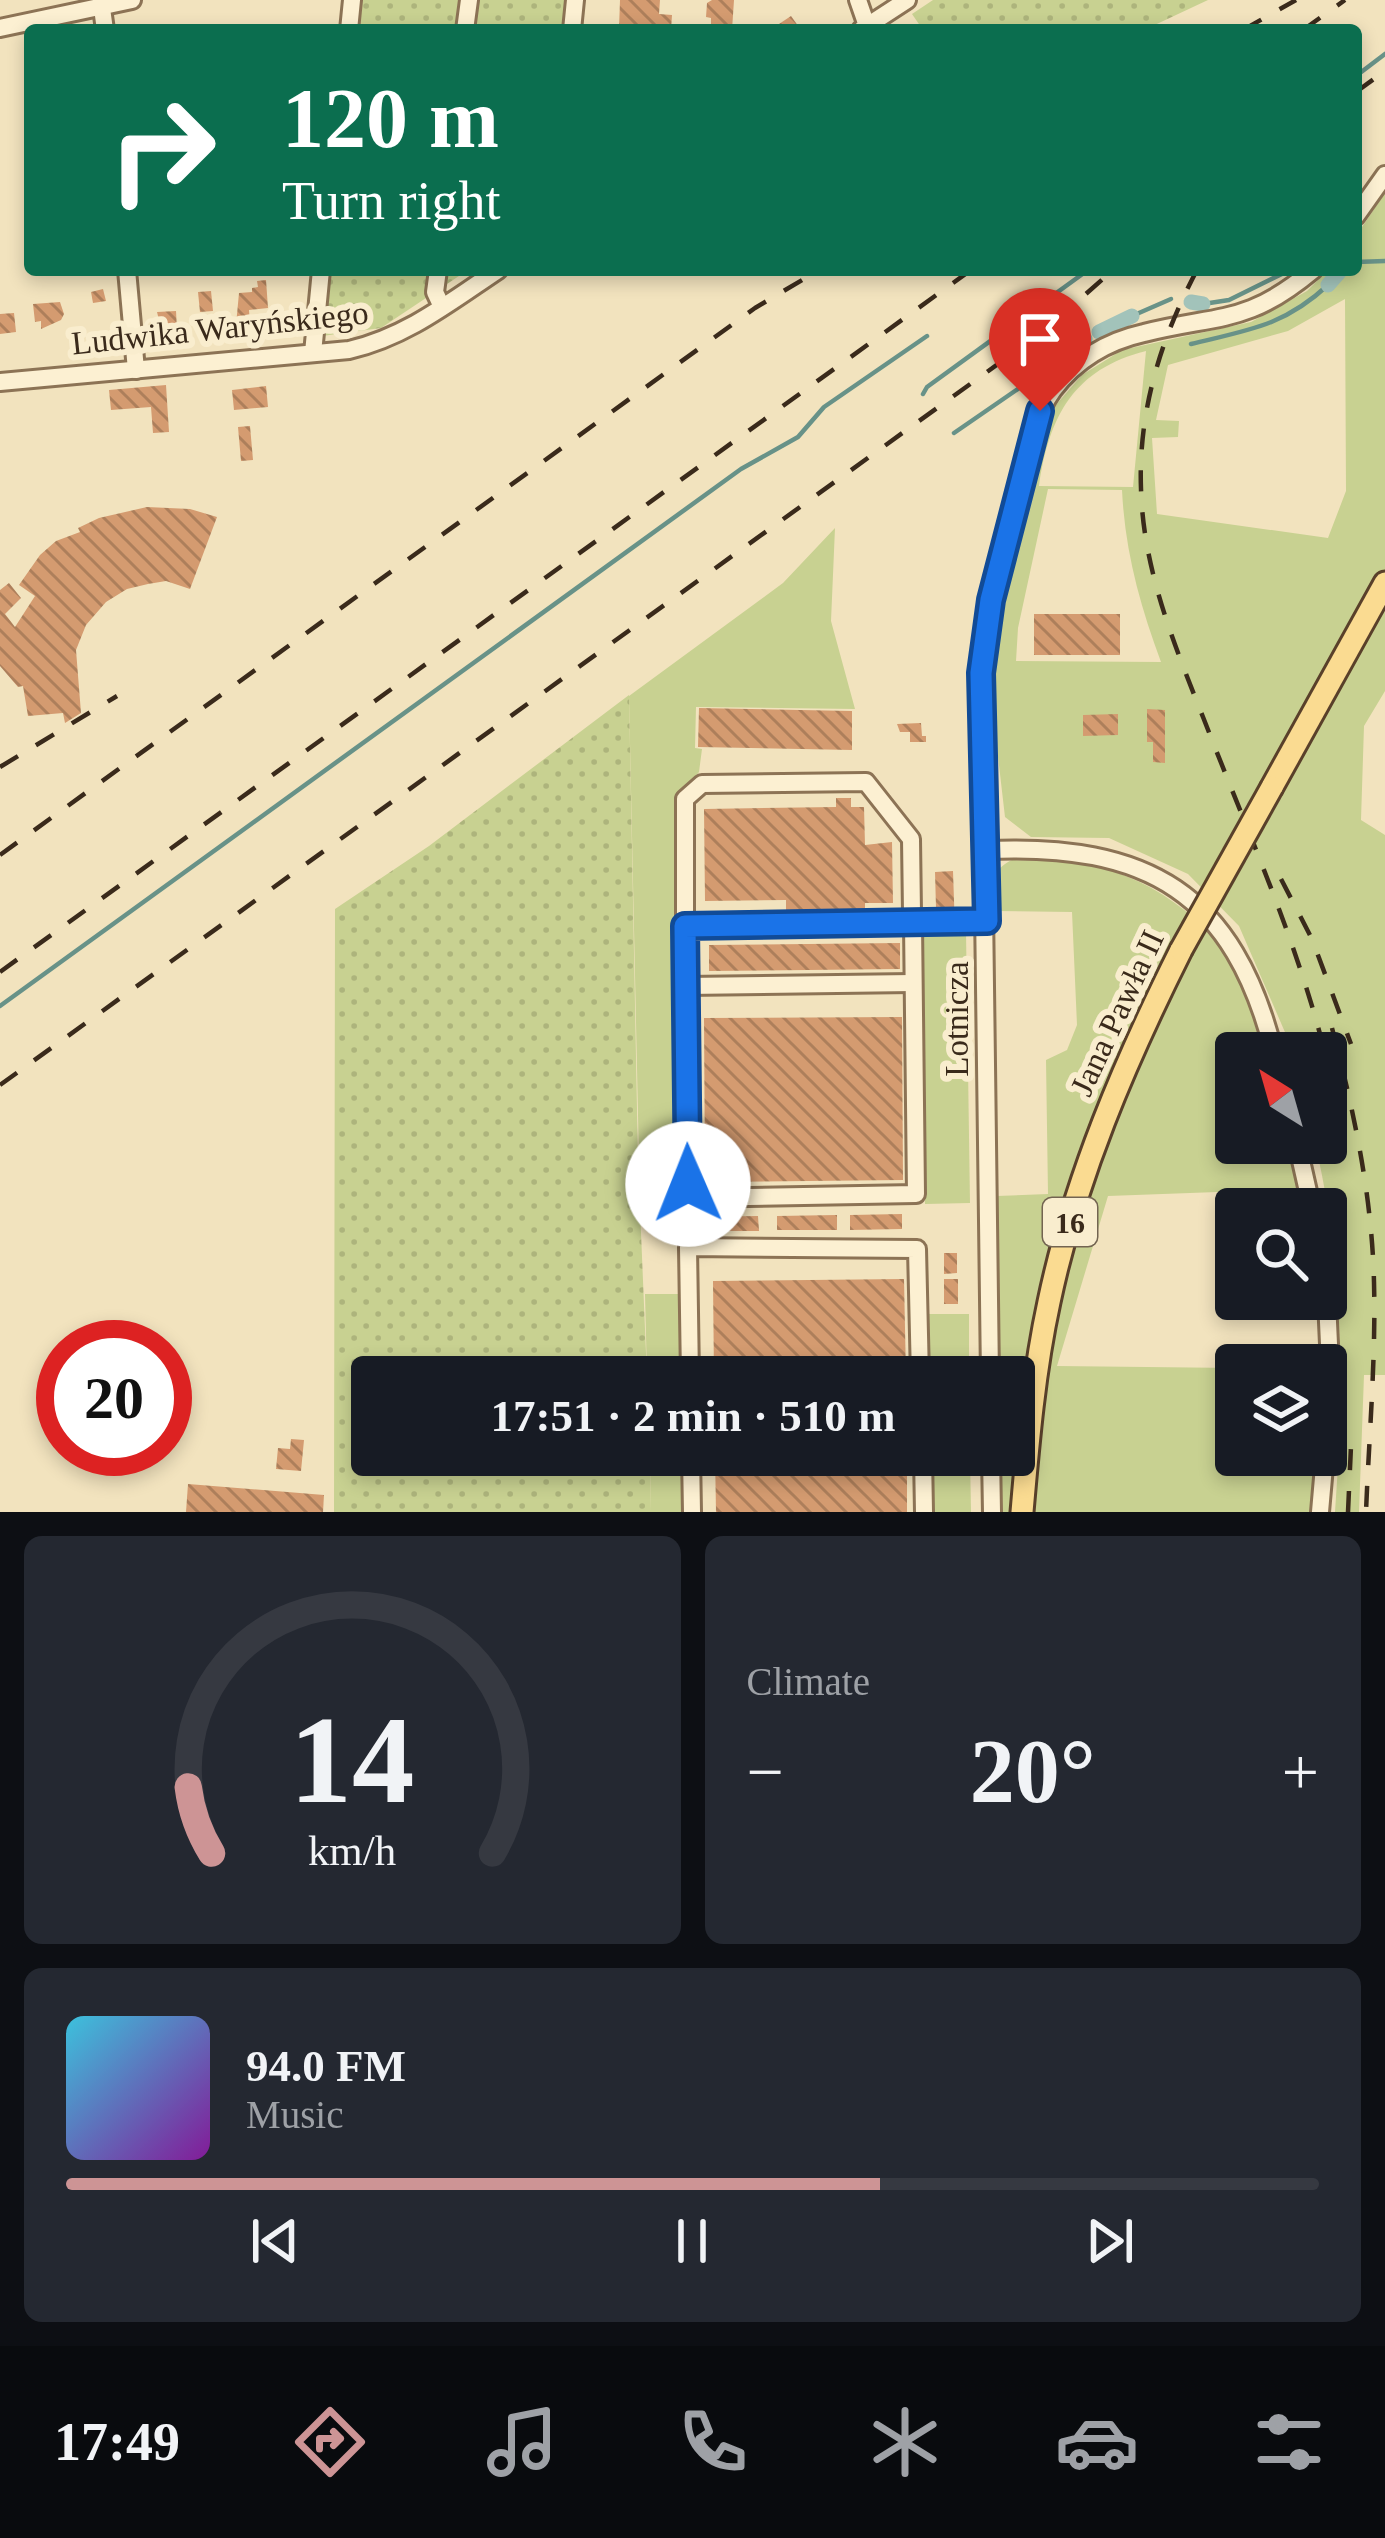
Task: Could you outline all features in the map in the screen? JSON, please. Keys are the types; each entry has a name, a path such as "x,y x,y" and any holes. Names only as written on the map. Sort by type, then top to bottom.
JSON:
{"main road":[{"name":"Jana Pawła II","path":"1022,1512 1038,1365 1059,1261 1126,1063 1181,950 1385,583"}],"street":[{"path":"0,28 132,0"},
{"path":"870,24 907,0"},
{"path":"1362,208 1385,176"},
{"path":"128,276 136,370"},
{"path":"313,353 320,276"},
{"path":"437,276 435,292 442,307"},
{"name":"Ludwika Waryńskiego","path":"0,382 378,344 489,276"},
{"name":"Lotnicza","path":"990,1356 981,673 991,600 1040,411 1076,365 1106,345 1254,310 1304,276"},
{"path":"866,782 911,839 913,922 916,1194 688,1198 685,799 702,784 866,782"},
{"path":"986,850 1106,859 1138,868 1188,898 1221,927 1239,954 1269,1032"},
{"path":"685,926 987,921"},
{"path":"686,986 913,983"},
{"path":"690,1356 688,1247 916,1249 919,1356"},
{"path":"691,1476 692,1512"},
{"path":"923,1476 924,1512"},
{"path":"991,1476 992,1512"},
{"path":"1320,1512 1323,1476"}],"green space":[{"path":"358,0 585,0 583,24 356,24"},
{"path":"933,0 1208,0 1157,24 919,24 912,14"},
{"path":"1385,193 1385,691 1364,726 1361,820 1385,835 1385,1375 1364,1375 1359,1512 1335,1512 1337,1476 1347,1476 1347,1344 1339,1344 1339,1320 1347,1320 1347,1188 1325,1188 1320,1164 1347,1164 1347,1032 1285,1032 1239,926 1188,874 1109,838 1031,837 1005,817 992,705 992,635 1037,450 1055,406 1082,375 1122,350 1251,322 1307,291 1322,276 1362,276 1362,227","holes":["1345,299 1346,491 1328,538 1157,514 1152,438 1178,437 1179,421 1156,420 1168,365 1288,331","1146,351 1133,487 1039,486 1050,438 1069,399 1100,370","1048,489 1122,490 1135,578 1161,662 1016,661 1018,628"]},
{"path":"328,276 459,276 381,328 322,336"},
{"path":"835,528 831,621 855,709 696,707 695,748 702,749 699,772 679,797 672,1207 640,1208 629,696 783,583"},
{"path":"629,695 646,1356 351,1356 351,1476 650,1476 651,1512 334,1512 335,909 429,846"},
{"path":"1012,860 1076,862 1128,877 1174,902 1213,938 1241,982 1257,1032 1215,1032 1215,1164 1291,1164 1297,1188 1108,1196 1057,1366 1215,1368 1215,1476 1315,1476 1312,1512 1000,1512 1000,1476 1035,1476 1035,1356 999,1356 997,1196 1048,1194 1046,1060 1067,1050 1077,1025 1072,912 995,911 996,875"},
{"path":"966,932 970,1203 925,1204 922,934"},
{"path":"645,1294 680,1294 681,1356 646,1356"},
{"path":"927,1314 969,1314 969,1356 928,1356"},
{"path":"650,1476 682,1476 683,1512 651,1512"},
{"path":"930,1476 970,1476 971,1512 931,1512"}],"building":[{"path":"620,0 660,0 659,14 672,15 671,24 619,24"},
{"path":"734,0 732,24 711,24 706,17 707,3"},
{"path":"266,280 268,308 249,310 250,324 236,325 239,293 252,292 257,281"},
{"path":"103,289 106,301 93,303 91,292"},
{"path":"211,291 213,311 200,312 198,292"},
{"path":"60,302 61,320 41,329 33,304"},
{"path":"176,311 177,330 162,332 157,312"},
{"path":"14,313 16,332 0,334 0,314"},
{"path":"282,319 284,333 268,334 267,320"},
{"path":"166,385 169,432 153,433 151,407 111,410 109,390"},
{"path":"266,386 268,407 234,410 232,390"},
{"path":"250,426 253,460 241,461 238,427"},
{"path":"147,507 190,509 217,517 190,589 166,581 127,589 106,602 86,625 76,650 81,713 65,723 63,713 28,716 23,686 18,687 0,666 0,590 9,583 21,598 5,614 15,627 35,596 19,585 40,555 99,518"},
{"path":"1034,614 1120,614 1120,655 1034,655"},
{"path":"699,708 852,711 852,750 698,747"},
{"path":"1147,709 1165,710 1165,763 1153,762 1153,742 1147,742"},
{"path":"1118,714 1118,735 1083,736 1083,715"},
{"path":"921,723 926,742 910,742 910,732 900,732 897,724"},
{"path":"836,798 851,798 851,807 864,807 865,845 892,842 893,903 865,903 865,910 786,911 786,900 705,901 704,809 836,807"},
{"path":"953,871 955,930 942,931 935,872"},
{"path":"900,943 900,969 709,971 709,945"},
{"path":"902,1017 903,1180 705,1182 704,1018"},
{"path":"902,1214 902,1229 850,1230 850,1215"},
{"path":"837,1215 837,1230 777,1230 777,1216"},
{"path":"758,1216 759,1231 699,1231 699,1217"},
{"path":"944,1253 957,1253 957,1273 944,1274"},
{"path":"904,1279 906,1356 714,1356 713,1281"},
{"path":"944,1279 958,1279 958,1304 944,1304"},
{"path":"291,1439 304,1440 301,1471 276,1469 278,1448 290,1449"},
{"path":"715,1476 907,1476 907,1512 716,1512"},
{"path":"188,1484 324,1495 323,1512 186,1512"}],"waterway":[{"path":"1362,71 1385,54"},
{"path":"1362,262 1385,261"},
{"path":"923,394 1080,276"},
{"path":"1203,304 1229,300 1278,276"},
{"path":"1328,285 1336,276"},
{"path":"1191,344 1280,318 1328,285"},
{"path":"1132,316 1171,299"},
{"path":"1191,302 1203,304"},
{"path":"1099,332 1132,316"},
{"path":"0,1006 741,469 798,437 824,407 927,336"},
{"path":"1080,341 1085,339"},
{"path":"954,433 1080,341"}],"railway":[{"path":"1254,24 1296,0"},
{"path":"1311,24 1345,0"},
{"path":"1362,88 1385,71"},
{"path":"0,855 755,308 809,276"},
{"path":"0,972 963,276"},
{"path":"0,1085 1045,330 1106,276"},
{"path":"1194,276 1154,376 1143,431 1141,489 1147,548 1171,634 1285,925 1319,1032"},
{"path":"0,767 117,696"},
{"path":"1281,879 1312,939 1351,1044"},
{"path":"1332,1028 1360,1154 1373,1250 1366,1512"},
{"path":"1348,1512 1351,1446"}],"route":[{"path":"688,1184 685,926 987,921 981,673 991,600 1040,411"}]}
